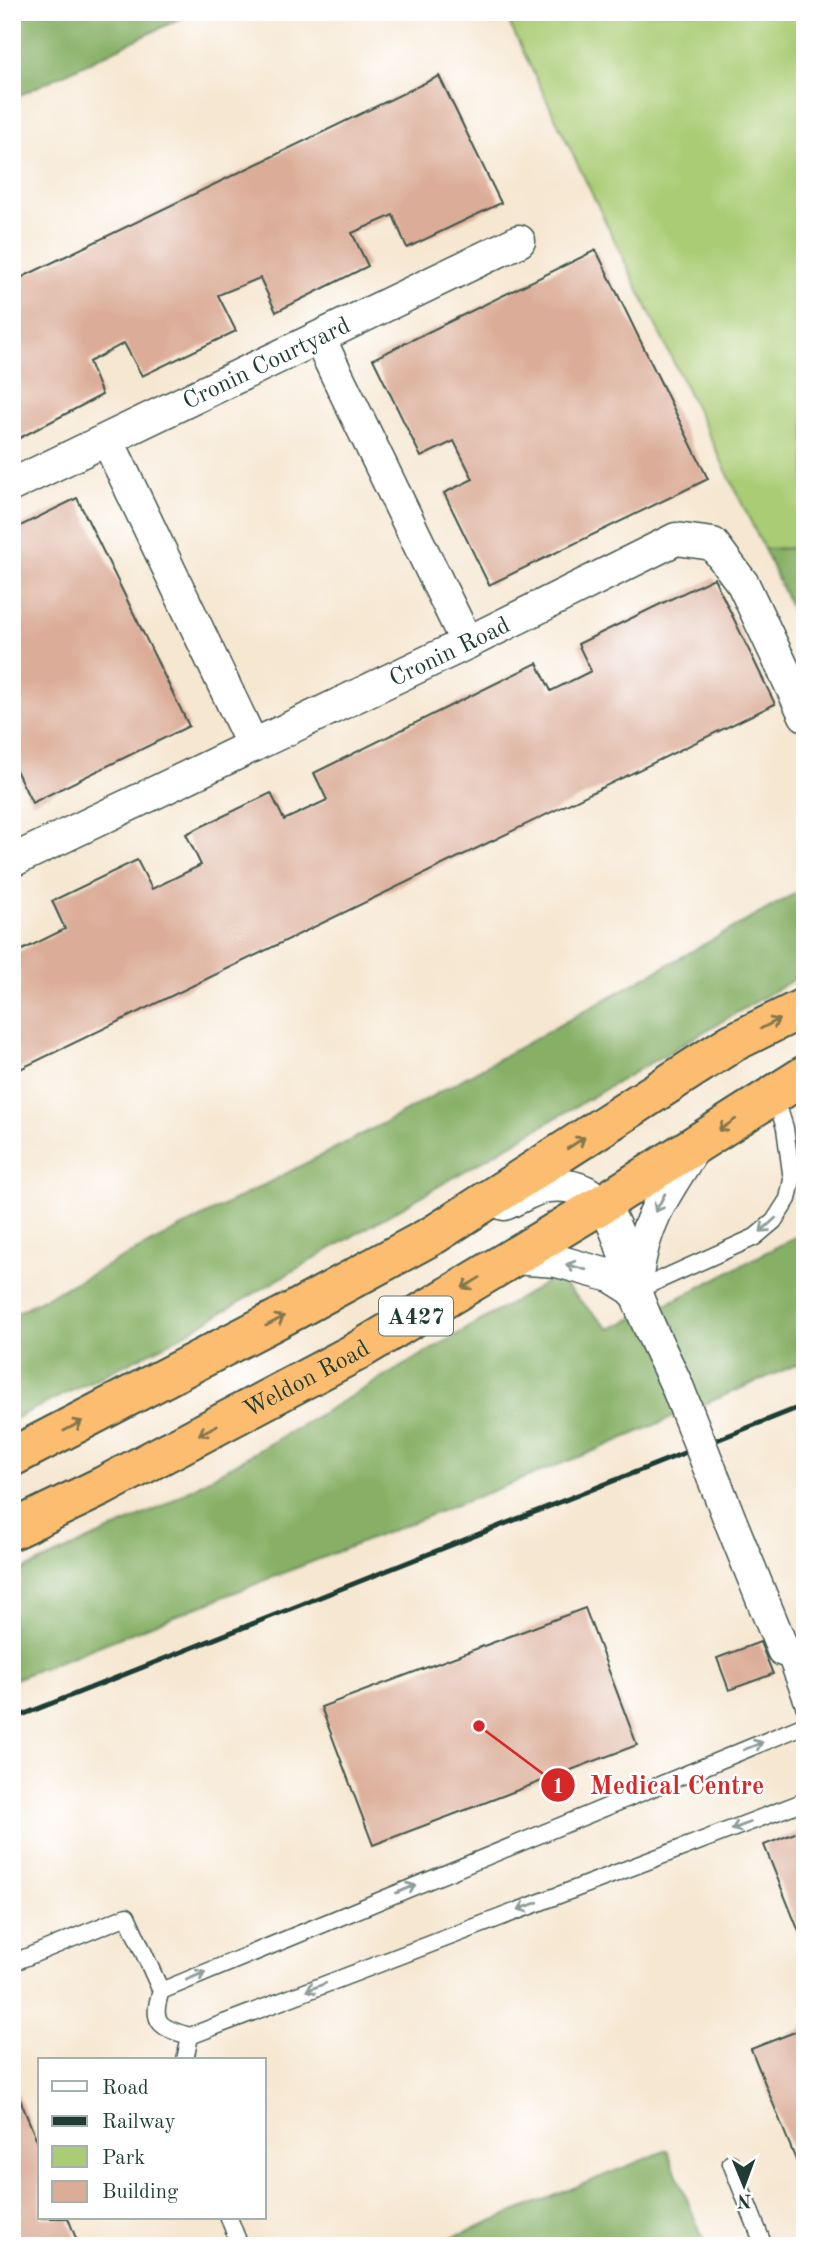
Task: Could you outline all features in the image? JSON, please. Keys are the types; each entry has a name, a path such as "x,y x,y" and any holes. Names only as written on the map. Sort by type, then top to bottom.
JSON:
{"highway":[{"name":"A427","path":"12,1457 285,1316 435,1234 732,1043 805,1007"},
{"name":"Weldon Road","path":"12,1530 103,1486 356,1352 602,1204 790,1084"}],"street":[{"name":"Cronin Courtyard","path":"12,485 519,241"},
{"path":"319,338 467,643"},
{"path":"108,441 253,746"},
{"name":"Cronin Road","path":"12,861 467,643 676,539 713,544 743,584 805,715"},
{"path":"635,1292 643,1238 660,1200 696,1145"},
{"path":"435,1234 547,1186 576,1187 602,1204 615,1225 635,1292 677,1386 783,1650"},
{"path":"513,1258 558,1261 611,1276 635,1292"}],"lane":[{"path":"635,1292 755,1237 774,1221 788,1199 792,1181 785,1128 790,1084"},
{"path":"783,1650 805,1708"},
{"path":"161,1991 805,1725"},
{"path":"12,1963 127,1916 161,1991 156,2008 158,2020 168,2030 190,2036 805,1801"},
{"path":"185,2058 190,2036"},
{"path":"732,2162 764,2246"},
{"path":"230,2220 240,2246"}],"green space":[{"path":"12,12 194,12 12,99"},
{"path":"504,12 805,12 805,548 764,549"},
{"path":"805,548 805,639 764,549"},
{"path":"805,888 805,973 169,1343 12,1420 12,1315 382,1124"},
{"path":"805,1232 805,1361 601,1448 12,1680 12,1575 157,1509 556,1277 609,1329 679,1298"},
{"path":"667,2150 706,2246 430,2246"}],"building":[{"path":"439,76 501,203 407,248 393,215 352,233 368,266 276,312 260,278 218,295 236,331 142,376 124,343 89,362 102,395 12,442 12,282"},
{"path":"596,250 708,479 489,585 444,493 473,479 454,441 421,457 373,359"},
{"path":"77,498 189,726 32,803 12,762 12,530"},
{"path":"714,578 775,704 12,1073 12,955 65,929 52,901 137,860 152,889 201,865 186,834 271,793 284,820 327,800 314,773 537,663 551,691 591,671 578,644"},
{"path":"585,1608 637,1745 373,1845 321,1707"},
{"path":"760,1642 773,1674 729,1690 717,1658"},
{"path":"805,1829 805,1944 804,1944 764,1845"},
{"path":"805,2028 805,2180 804,2180 751,2049"},
{"path":"12,2080 38,2143 38,2220 69,2220 79,2246 12,2246"}],"railway":[{"path":"12,1719 805,1405"}],"place":[{"name":"Medical Centre","path":"479,1726"}]}
